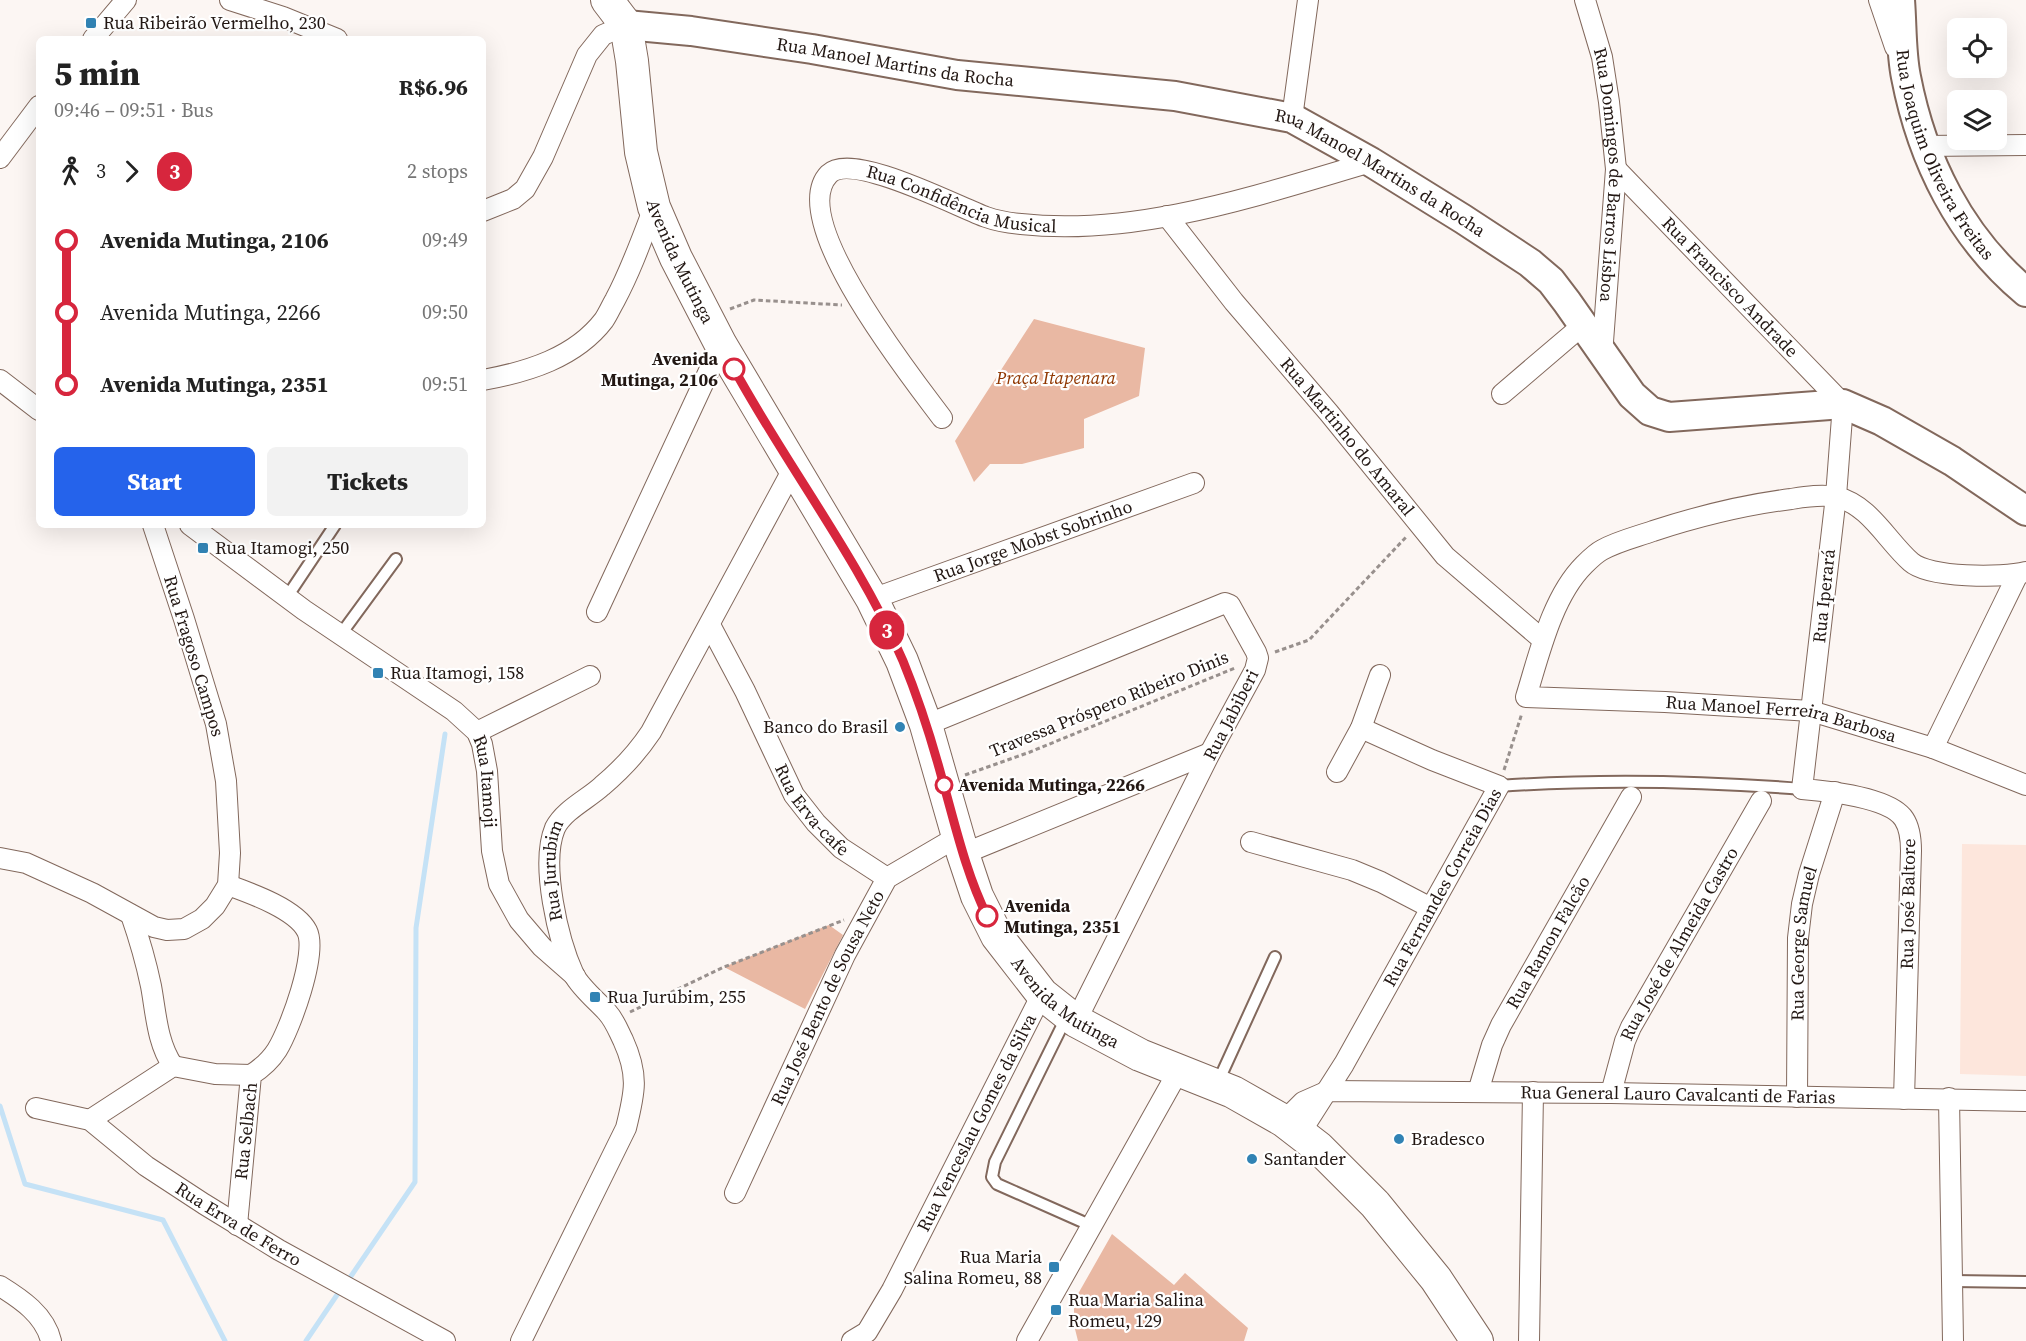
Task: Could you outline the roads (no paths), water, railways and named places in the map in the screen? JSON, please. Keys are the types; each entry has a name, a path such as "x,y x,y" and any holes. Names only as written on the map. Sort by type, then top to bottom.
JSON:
{"main road":[{"name":"Avenida Mutinga","path":"607,0 626,25 641,152 654,207 676,258 741,382 872,599 902,661 926,725 960,846 977,896 997,936 1042,994 1072,1018 1140,1055 1233,1092 1292,1127 1318,1148 1375,1204 1436,1279 1477,1341"},
{"name":"Rua Joaquim Oliveira Freitas","path":"1900,0 1905,75 1923,146 1951,205 1979,244 2026,292"},
{"name":"Rua Manoel Martins da Rocha","path":"626,25 691,31 812,49 957,75 1175,96 1292,118 1371,162 1530,263 1551,281 1632,395 1650,411 1669,417 1843,404 1882,421 1952,461 2026,511"}],"street":[{"path":"96,36 126,0"},
{"path":"230,0 283,17 330,36"},
{"path":"1292,118 1308,0"},
{"name":"Rua Domingos de Barros Lisboa","path":"1585,0 1602,57 1616,169 1602,355"},
{"path":"1879,0 1905,75"},
{"path":"486,210 513,199 525,189 543,157 586,55 603,35 626,25"},
{"path":"0,158 36,110"},
{"path":"1923,146 2026,145"},
{"name":"Rua Confidência Musical","path":"942,417 862,306 830,244 821,215 819,198 822,184 830,173 838,169 865,171 897,179 988,218 1020,224 1060,227 1109,224 1167,216 1268,192 1371,162"},
{"name":"Rua Francisco Andrade","path":"1616,169 1843,404"},
{"path":"486,379 518,374 554,359 581,344 604,320 628,276 654,207"},
{"name":"Rua Martinho do Amaral","path":"1167,216 1234,302 1329,413 1445,556 1543,640"},
{"path":"1502,394 1583,326"},
{"path":"597,612 721,345"},
{"path":"0,380 36,408"},
{"name":"Rua Iperará","path":"1802,789 1836,496 1843,404"},
{"name":"Rua Jurubim","path":"521,1341 626,1128 633,1099 635,1075 631,1057 614,1020 575,976 554,912 550,870 555,829 562,818 635,756 651,732 794,467"},
{"name":"Rua Jorge Mobst Sobrinho","path":"872,599 1194,483"},
{"path":"1543,640 1570,583 1583,566 1600,551 1620,542 1706,514 1776,501 1836,496 1855,504 1912,563 1923,570 1936,573 2007,576 2022,573"},
{"name":"Rua Fragoso Campos","path":"154,528 216,723 226,781 230,853 228,885"},
{"name":"Rua Itamoji","path":"194,528 287,597 454,711 477,732 488,771 492,851 499,884 519,920 542,947 575,976"},
{"path":"1933,748 2022,573"},
{"name":"Rua Jabiberi","path":"926,725 1221,605 1230,605 1258,658 1255,670 1072,1018"},
{"name":"Rua Erva-cafe","path":"710,625 745,691 794,795 816,823 842,848 887,878"},
{"name":"Rua Manoel Ferreira Barbosa","path":"1543,640 1527,697 1665,702 1811,711 1933,748 2026,785"},
{"path":"1337,772 1361,728 1380,675"},
{"path":"477,732 590,676"},
{"path":"1361,728 1432,760 1499,786"},
{"name":"Rua José Bento de Sousa Neto","path":"735,1193 845,955 887,878 960,846 1210,753"},
{"name":"Rua Fernandes Correia Dias","path":"1328,1090 1499,786"},
{"name":"Rua José Baltore","path":"1802,789 1835,792 1866,799 1894,810 1904,818 1911,838 1904,1099"},
{"name":"Rua George Samuel","path":"1797,1097 1797,938 1809,874 1835,792"},
{"name":"Rua Ramon Falcão","path":"1478,1092 1492,1045 1501,1025 1631,797"},
{"name":"Rua José de Almeida Castro","path":"1611,1093 1631,1027 1761,801"},
{"path":"1251,842 1352,870 1431,908"},
{"path":"0,858 26,863 92,893 154,927 167,930 184,928 202,919 215,906 228,885"},
{"name":"Rua Selbach","path":"228,885 251,893 291,915 307,931 309,939 302,989 292,1017 278,1049 265,1066 251,1074 237,1225"},
{"path":"131,915 142,948 161,1041 173,1066"},
{"name":"Rua Venceslau Gomes da Silva","path":"852,1341 867,1332 892,1290 1042,994"},
{"path":"90,1120 173,1066 216,1074 251,1074"},
{"path":"1027,1341 1179,1070"},
{"path":"1292,1127 1303,1102 1328,1090"},
{"name":"Rua General Lauro Cavalcanti de Farias","path":"1328,1090 2026,1101"},
{"path":"1529,1341 1533,1092"},
{"path":"1949,1098 1953,1341"},
{"name":"Rua Erva de Ferro","path":"36,1108 90,1120 146,1166 237,1225 445,1341"},
{"path":"0,1286 22,1300 42,1320 51,1341"}],"lane":[{"path":"287,597 333,528"},
{"path":"341,634 396,560"},
{"path":"1499,786 1567,781 1641,781 1802,789"},
{"path":"1217,1086 1275,957"},
{"path":"1072,1018 995,1162 992,1177 997,1184 1092,1226"},
{"path":"1953,1281 2026,1282"}],"waterway":[{"path":"347,1282 415,1182 416,928 445,734"},
{"path":"0,1106 25,1184 163,1220 225,1341"},
{"path":"306,1341 341,1289"}],"place":[{"name":"Rua Ribeirão Vermelho, 230","path":"91,23"},
{"name":"Avenida Mutinga, 2106","path":"734,369"},
{"name":"Rua Itamogi, 250","path":"203,548"},
{"name":"Rua Itamogi, 158","path":"378,673"},
{"name":"Banco do Brasil","path":"900,727"},
{"name":"Avenida Mutinga, 2266","path":"944,785"},
{"name":"Avenida Mutinga, 2351","path":"987,916"},
{"name":"Rua Jurubim, 255","path":"595,997"},
{"name":"Bradesco","path":"1399,1139"},
{"name":"Santander","path":"1252,1159"},
{"name":"Rua Maria Salina Romeu, 88","path":"1054,1267"},
{"name":"Rua Maria Salina Romeu, 129","path":"1056,1310"}],"park label":[{"name":"Praça Itapenara","path":"1056,378"}]}
